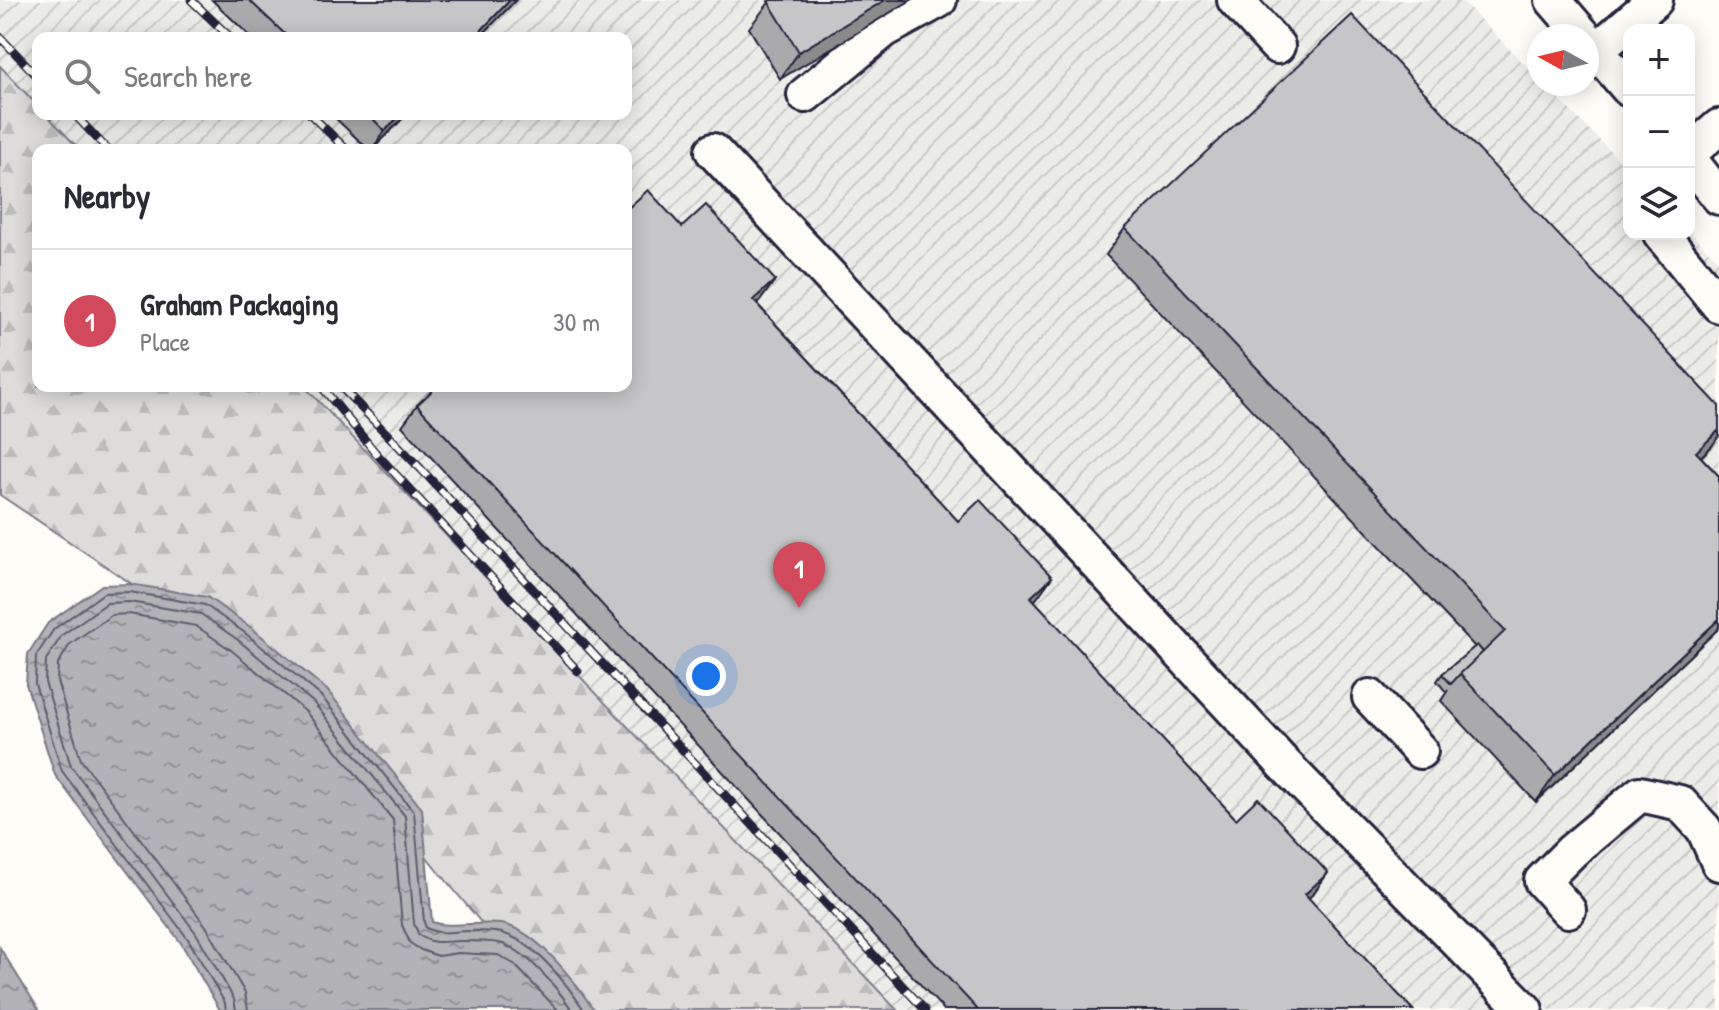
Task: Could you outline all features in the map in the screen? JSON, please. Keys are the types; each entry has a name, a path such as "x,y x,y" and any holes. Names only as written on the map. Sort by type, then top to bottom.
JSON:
{"lane":[{"path":"805,95 884,30 939,0"},
{"path":"1235,0 1277,46"},
{"path":"1553,0 1574,24"},
{"path":"1599,36 1655,0"},
{"path":"1599,54 1623,82"},
{"path":"1695,150 1719,127"},
{"path":"713,151 1283,763 1525,1010"},
{"path":"1695,164 1719,197"},
{"path":"1666,240 1719,305"},
{"path":"1370,697 1420,751"},
{"path":"1568,910 1542,881 1572,851 1640,794 1680,803 1704,829 1719,863"}],"shaded area":[{"path":"0,0 1461,0 1527,67 1527,96 1556,96 1623,164 1623,240 1695,240 1695,237 1719,262 1719,1010 897,1010 310,392 632,392 632,144 74,144 52,120 632,120 632,32 32,32 32,100 0,66"}],"green space":[{"path":"0,66 32,100 32,120 52,120 74,144 32,144 32,392 310,392 897,1010 554,1010 286,688 0,495"}],"water":[{"path":"130,584 207,597 249,626 327,690 422,809 432,922 448,925 497,924 519,930 556,960 594,1010 220,1010 181,943 55,775 26,684 28,654 48,623 102,585"},
{"path":"0,948 39,1010 0,1010"}],"building":[{"path":"249,0 510,0 480,32 283,32"},
{"path":"885,0 799,52 768,1"},
{"path":"1352,15 1719,406 1719,430 1696,452 1719,476 1719,619 1555,775 1460,674 1505,631 1125,228"},
{"path":"374,120 395,120 385,131"},
{"path":"648,190 682,227 706,205 775,280 753,300 958,521 980,500 1052,577 1031,597 1236,819 1258,798 1328,873 1305,894 1413,1010 978,1010 417,405 431,392 632,392 632,205"},
{"path":"1477,645 1483,652 1451,684 1442,674"}],"railway":[{"path":"191,0 225,32"},
{"path":"0,37 32,71"},
{"path":"80,120 102,144"},
{"path":"316,120 341,144"},
{"path":"326,392 375,452 578,671"},
{"path":"346,392 925,1010"}],"place":[{"name":"Graham Packaging","path":"799,608"}]}
